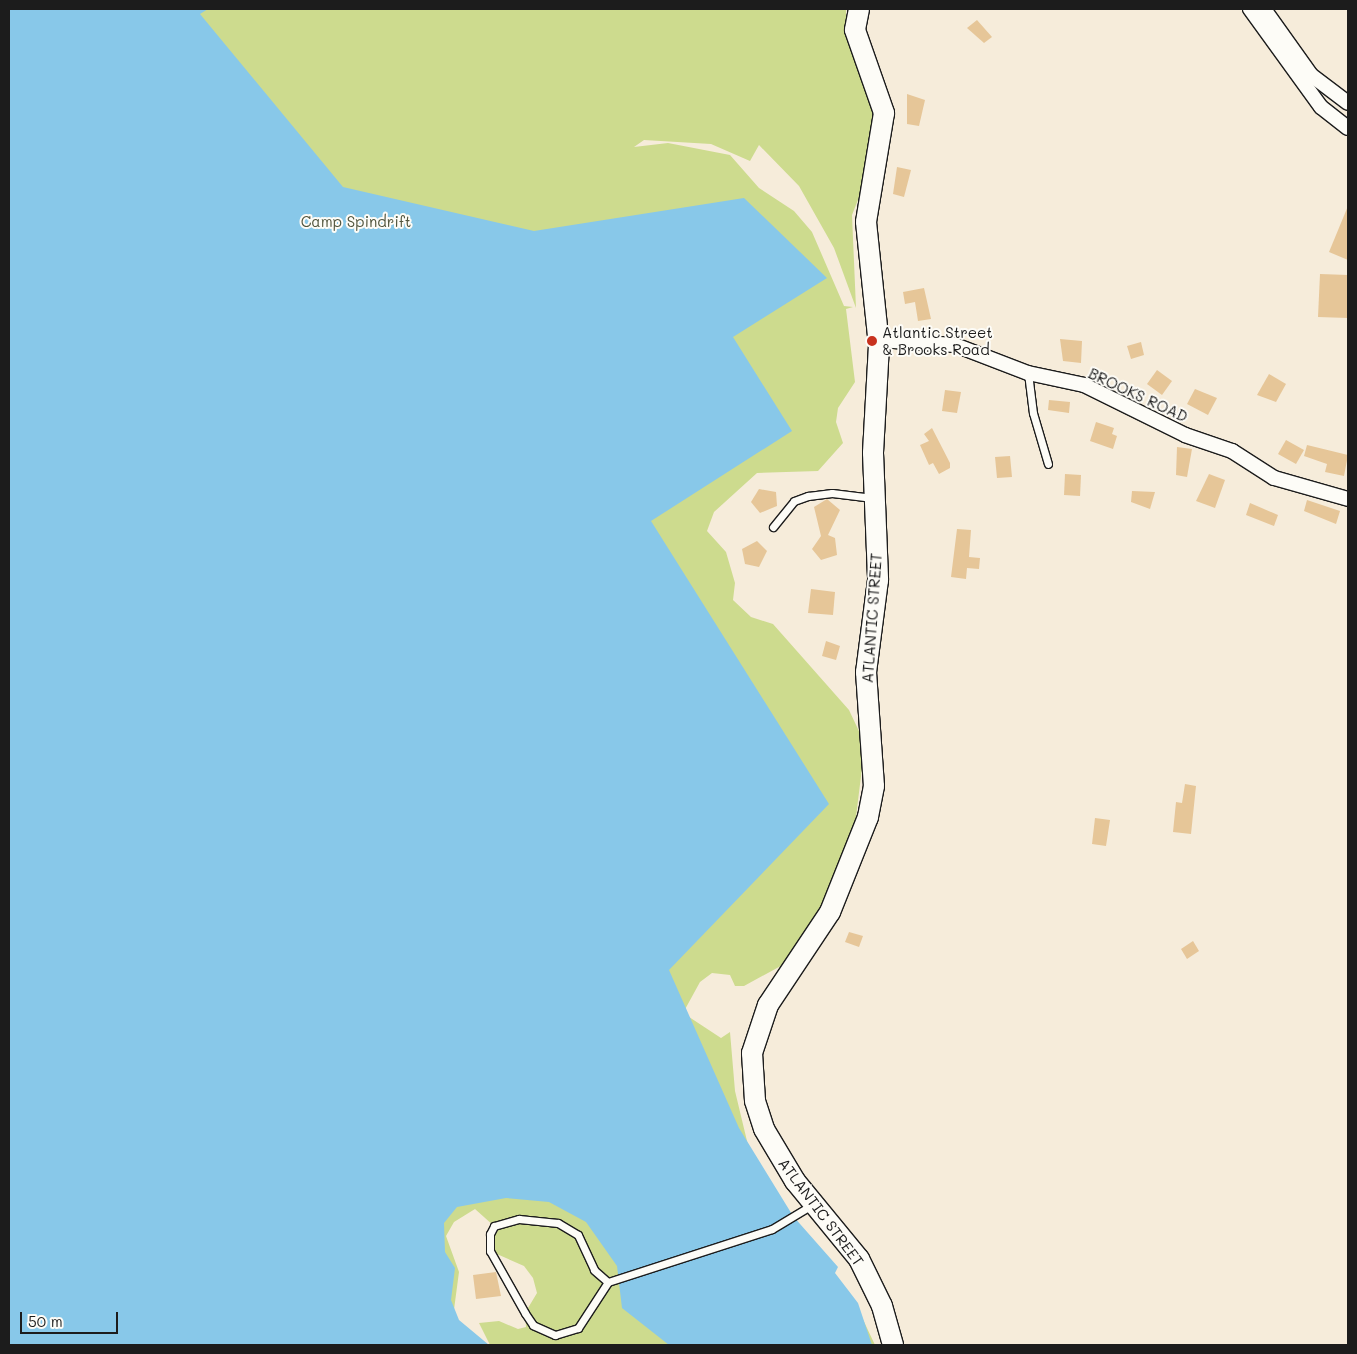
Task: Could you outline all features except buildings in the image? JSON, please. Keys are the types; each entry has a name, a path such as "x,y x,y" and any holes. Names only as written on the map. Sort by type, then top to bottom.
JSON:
{"street":[{"name":"ATLANTIC STREET","path":"859,9 855,30 884,113 866,222 878,340 873,453 878,580 866,672 874,764 868,817 824,926 777,990 761,1020 752,1053 755,1102 764,1130 814,1203 859,1259 882,1306 893,1345"},
{"path":"1250,9 1321,107 1348,128"},
{"path":"1264,9 1311,75 1348,103"},
{"name":"BROOKS ROAD","path":"878,340 955,345 1028,373 1084,385 1185,435 1232,452 1274,478 1348,499"}],"lane":[{"path":"1028,373 1033,413 1048,464"},
{"path":"773,527 794,502 808,496 832,494 876,499"},
{"path":"608,1282 594,1270 578,1236 558,1223 519,1219 494,1226 490,1234 490,1251 529,1319 555,1335 578,1328 608,1282 772,1229 814,1203"}],"green space":[{"name":"Camp Spindrift","path":"9,9 846,10 846,38 861,64 876,119 867,177 852,215 856,308 834,248 799,186 759,145 750,161 711,144 644,140 634,147 668,143 730,155 759,188 794,211 812,232 844,306 853,307 846,309 855,382 838,408 836,422 843,443 818,471 757,473 714,512 707,531 726,552 735,583 733,600 751,617 773,624 849,710 865,744 854,833 809,939 788,962 744,986 735,986 730,975 712,973 700,982 683,1013 721,1038 730,1032 735,1091 753,1166 858,1309 875,1345 490,1345 479,1323 499,1321 518,1329 526,1327 525,1313 537,1293 533,1278 524,1266 490,1251 494,1226 475,1209 454,1222 446,1236 459,1272 453,1317 9,1345"}],"water":[{"path":"9,9 208,9 200,14 343,187 534,231 744,198 827,278 733,337 792,431 651,521 829,804 669,970 739,1128 793,1216 838,1267 835,1273 858,1303 872,1345 669,1345 622,1308 617,1266 586,1222 549,1202 506,1198 457,1207 444,1223 445,1252 455,1268 451,1300 459,1320 489,1345 9,1345"}],"place":[{"name":"Atlantic Street & Brooks Road","path":"872,341"}]}
